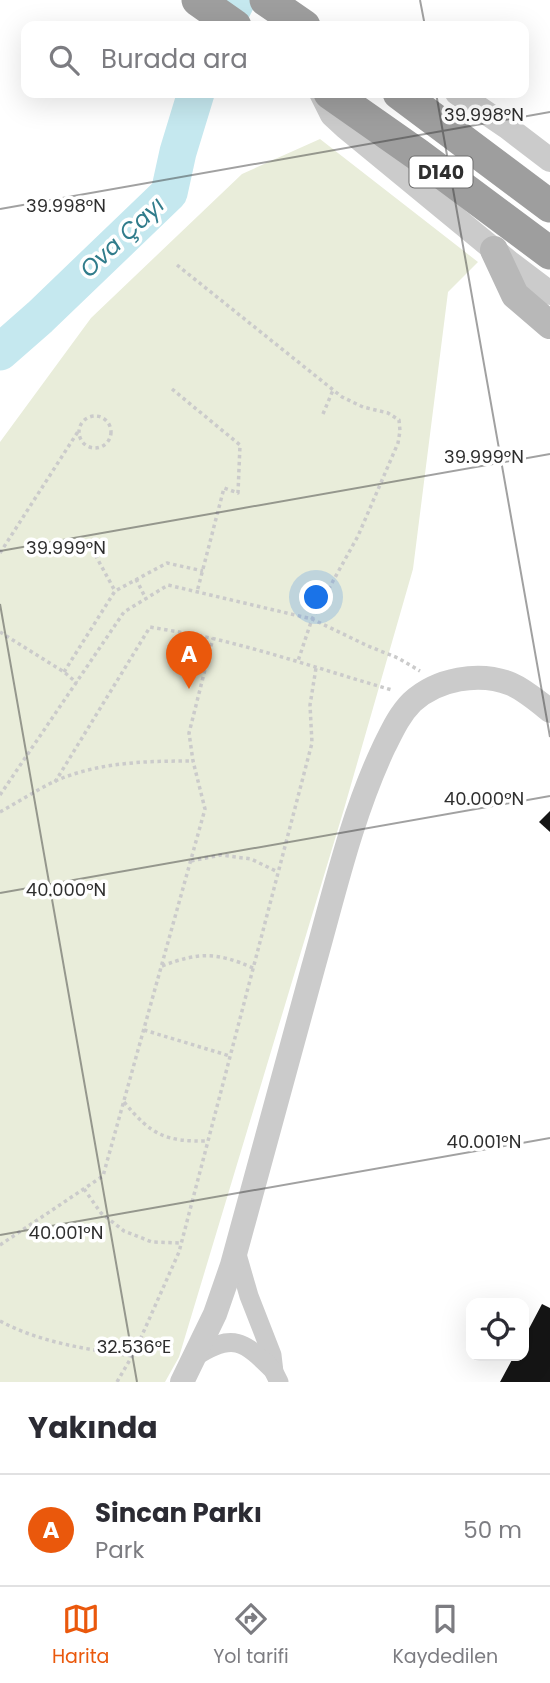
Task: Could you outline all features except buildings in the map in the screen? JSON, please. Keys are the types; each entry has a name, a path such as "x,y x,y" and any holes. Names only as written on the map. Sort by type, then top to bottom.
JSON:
{"highway":[{"path":"198,0 228,21"},
{"path":"266,0 297,21"},
{"name":"D140","path":"337,98 550,253"},
{"name":"D140","path":"406,98 550,206"}],"main road":[{"path":"494,250 515,295 550,325"}],"street":[{"path":"324,98 332,114 345,127 550,293"},
{"path":"464,98 550,160"},
{"path":"183,1382 215,1314 236,1251 344,855 374,769 399,716 431,688 460,679 485,678 511,684 550,711"},
{"path":"236,1251 277,1377"},
{"path":"195,1357 212,1346 232,1341 254,1351 277,1377"}],"path":[{"path":"177,265 342,397 399,420 398,443 358,536 312,619 298,661"},
{"path":"172,389 240,445 238,493 224,488 197,592"},
{"path":"323,414 333,390"},
{"path":"0,553 83,421 88,417 98,417 107,422 110,437 104,445 88,447 80,440 79,430"},
{"path":"92,549 115,591"},
{"path":"64,672 115,591 167,563 203,571"},
{"path":"136,579 146,599"},
{"path":"0,795 124,612 168,585 312,619 398,658 443,684"},
{"path":"55,782 150,627 214,638 418,697"},
{"path":"0,632 76,682"},
{"path":"0,1245 103,1176 205,809 189,733 214,638"},
{"path":"117,1382 132,1356 182,1243 312,743 310,705 316,668"},
{"path":"0,812 55,782 117,764 193,761"},
{"path":"191,861 221,855 251,859 278,872"},
{"path":"162,966 184,958 208,955 231,958 253,968"},
{"path":"144,1030 230,1056"},
{"path":"124,1102 139,1121 160,1135 184,1142 208,1140"},
{"path":"84,1189 101,1213 124,1231 152,1242 182,1243"},
{"path":"0,1321 71,1347 132,1356"}],"green space":[{"path":"320,139 478,262 448,292 413,569 344,809 179,1357 165,1382 0,1382 0,442 91,318 242,174"}],"waterway":[{"name":"Ova Çayı","path":"226,21 237,0"},
{"name":"Ova Çayı","path":"0,352 169,193 194,98"}],"place":[{"name":"Sincan Parkı","path":"189,689"}]}
